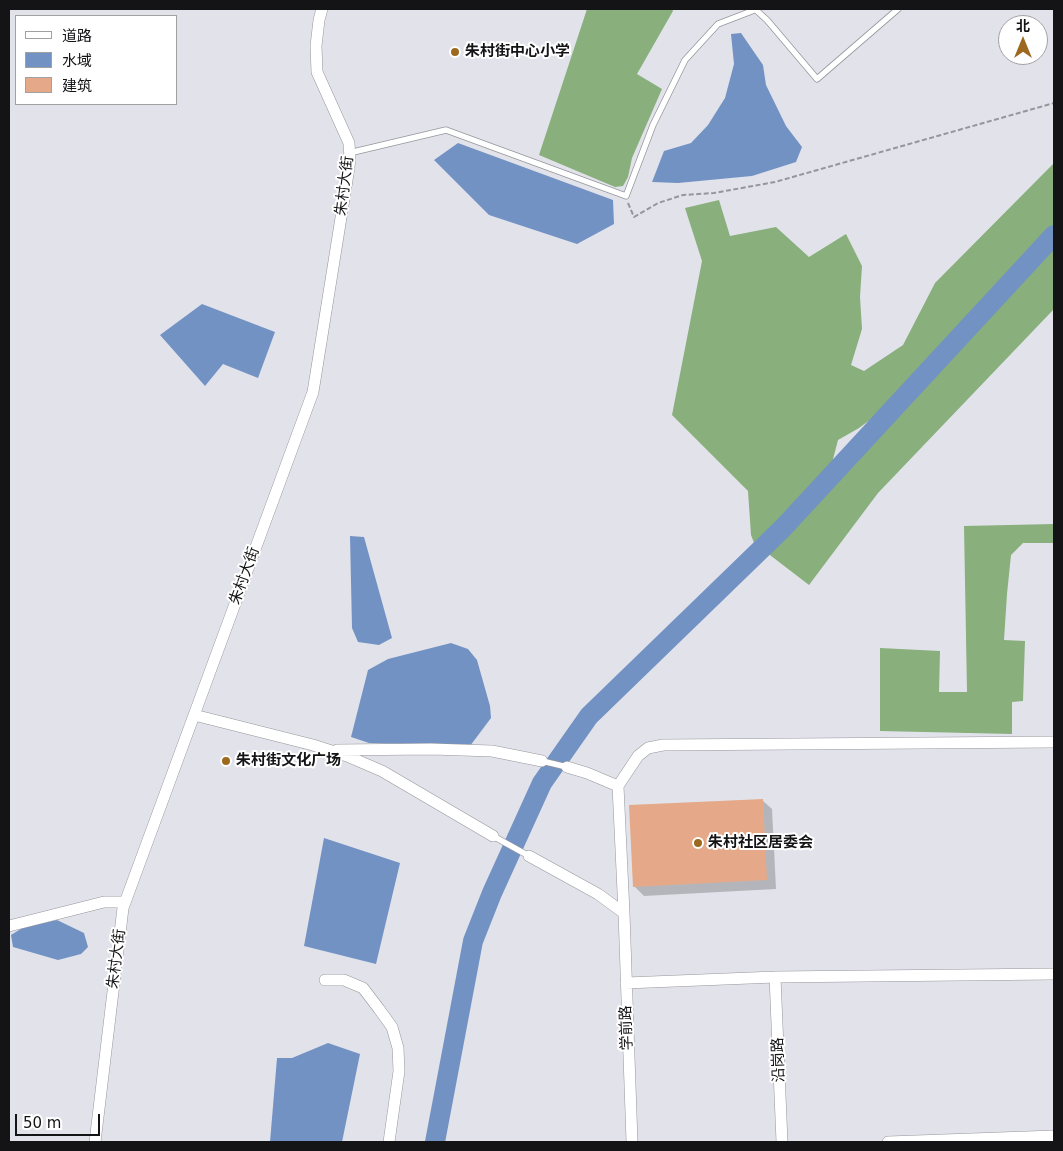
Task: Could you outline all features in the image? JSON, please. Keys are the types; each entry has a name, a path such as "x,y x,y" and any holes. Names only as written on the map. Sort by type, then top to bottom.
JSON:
{"street":[{"name":"朱村大街","path":"96,1142 123,908 313,392 348,174 349,153 349,144 317,72 316,46 322,9"},
{"path":"194,715 313,745 347,756 382,772 493,836"},
{"path":"567,767 618,786 638,756 648,748 664,745 1054,742"},
{"path":"330,750 431,749 492,751 542,760"},
{"name":"学前路","path":"618,786 632,1142"},
{"path":"529,856 598,894 624,914"},
{"path":"9,926 104,902 125,902"},
{"path":"626,983 775,977 1054,974"},
{"name":"沿岗路","path":"775,977 782,1142"},
{"path":"325,980 344,980 363,988 392,1027 398,1048 399,1070 389,1142"},
{"path":"888,1142 1047,1138"}],"lane":[{"path":"349,153 446,130 626,196 652,125 686,60 718,24 757,9 817,79 898,9"},
{"path":"542,760 567,767"},
{"path":"493,836 529,856"}],"path":[{"path":"626,196 634,218 658,203 683,194 714,193 775,182 1054,103"}],"green space":[{"path":"587,9 672,9 673,11 637,74 662,89 632,158 628,177 623,186 615,187 539,155"},
{"path":"1054,163 1054,225 882,411 859,428 838,440 831,467 756,548 751,535 748,491 672,415 702,261 685,208 719,200 730,236 776,227 809,257 846,234 862,266 860,297 862,329 851,365 864,371 903,345 935,283"},
{"path":"1054,243 1054,309 878,493 809,585 766,552 976,325"},
{"path":"1054,524 1054,543 1023,543 1011,555 1004,640 1025,641 1023,701 1012,702 1012,734 880,731 880,648 940,651 939,692 967,692 964,526"}],"water":[{"path":"741,33 763,65 766,85 786,126 802,147 796,162 752,176 678,183 652,182 664,151 691,143 708,125 725,98 734,64 731,34"},
{"path":"458,143 613,200 614,224 577,244 489,215 434,160"},
{"path":"202,304 275,332 258,378 223,364 205,386 160,335"},
{"path":"350,536 364,537 392,638 379,645 358,642 352,628"},
{"path":"451,643 468,649 477,660 490,706 491,718 470,746 369,743 351,737 368,670 388,659"},
{"path":"324,838 400,863 376,964 304,946"},
{"path":"57,920 84,933 88,947 81,954 58,960 13,947 11,935 24,927"},
{"path":"328,1043 360,1054 342,1142 270,1142 277,1058 292,1058"}],"building":[{"name":"朱村社区居委会","path":"763,799 767,880 633,887 629,805"}],"waterway":[{"path":"435,1142 473,941 492,893 542,783 589,716 783,528 1054,235"}],"place":[{"name":"朱村街中心小学","path":"455,52"},
{"name":"朱村街文化广场","path":"226,761"},
{"name":"朱村社区居委会","path":"698,843"}]}
